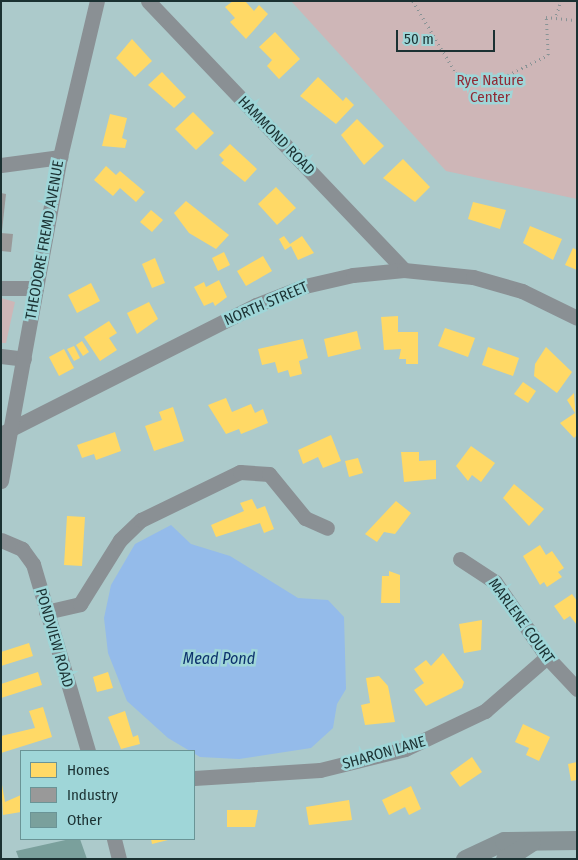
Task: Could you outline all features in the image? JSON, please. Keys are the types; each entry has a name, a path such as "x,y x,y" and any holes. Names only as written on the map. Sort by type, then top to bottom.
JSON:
{"main road":[{"path":"505,859 537,840"},
{"path":"465,859 492,844 537,840 577,840"}],"street":[{"name":"THEODORE FREMD AVENUE","path":"1,481 9,398 24,359 60,157 97,1"},
{"name":"HAMMOND ROAD","path":"148,1 404,270"},
{"path":"1,160 18,156 23,160"},
{"path":"1,165 14,166 23,160 60,157"},
{"name":"NORTH STREET","path":"6,432 281,295 353,275 404,270 496,283 577,318"},
{"path":"1,288 36,288"},
{"path":"1,356 24,359"},
{"path":"46,612 80,604 120,540 141,520 240,472 269,474 299,512 327,528"},
{"name":"PONDVIEW ROAD","path":"1,540 29,556 88,750"},
{"name":"MARLENE COURT","path":"460,559 495,582 547,657 577,690"},
{"name":"SHARON LANE","path":"195,778 320,770 420,744 485,711 547,657"},
{"path":"114,840 120,859"}],"path":[{"path":"413,1 456,73 477,78 508,75 548,55 546,18 556,15 577,20"},
{"path":"556,15 561,1"}],"green space":[{"name":"Rye Nature Center","path":"291,1 577,1 577,199 446,171"},
{"path":"1,298 15,302 6,343 1,343"}],"water":[{"name":"Mead Pond","path":"171,525 191,544 230,556 298,598 328,600 344,617 346,689 337,704 333,728 311,748 239,759 200,757 195,754 195,750 188,750 168,738 127,701 108,653 104,618 111,585 135,544"}],"building: Homes":[{"path":"233,1 245,1 254,11 259,5 268,14 246,39 230,22 235,18 225,7"},
{"path":"275,32 300,59 279,79 267,66 272,60 259,47"},
{"path":"132,39 152,61 135,77 116,58"},
{"path":"162,72 186,97 174,108 148,85"},
{"path":"318,77 343,101 346,97 354,105 336,124 300,96"},
{"path":"193,112 214,133 196,150 175,129"},
{"path":"110,114 127,118 122,138 127,140 125,148 102,146"},
{"path":"357,119 384,146 364,165 341,135"},
{"path":"230,144 257,169 245,182 221,163 224,160 219,155"},
{"path":"403,159 430,187 415,202 383,178"},
{"path":"106,166 116,175 120,171 145,192 136,202 120,188 113,196 94,180"},
{"path":"276,187 296,208 277,225 258,204"},
{"path":"186,201 229,235 216,249 189,233 174,213"},
{"path":"473,202 506,210 500,229 468,219"},
{"path":"151,210 163,220 152,232 140,222"},
{"path":"530,226 562,239 553,260 523,243"},
{"path":"284,236 290,244 302,236 314,253 298,260 291,246 285,250 279,239"},
{"path":"573,248 577,250 577,270 565,265"},
{"path":"224,252 230,265 218,271 212,258"},
{"path":"263,256 272,271 246,286 237,271"},
{"path":"155,258 165,283 152,288 142,264"},
{"path":"219,280 227,297 215,306 213,302 204,306 194,287 204,282 206,287"},
{"path":"91,283 100,301 77,313 68,295"},
{"path":"149,302 158,319 137,334 127,313"},
{"path":"398,316 398,332 418,332 418,364 406,364 406,359 399,359 401,349 384,350 381,317"},
{"path":"109,321 117,333 109,338 117,350 100,361 84,337"},
{"path":"445,328 475,338 468,357 438,346"},
{"path":"357,331 361,349 328,357 324,339"},
{"path":"303,339 308,358 299,361 302,374 290,377 288,370 278,373 275,362 262,365 258,349"},
{"path":"82,341 89,352 83,356 76,345"},
{"path":"74,346 80,358 74,361 67,349"},
{"path":"488,347 519,358 513,376 482,365"},
{"path":"546,347 572,372 557,393 534,376 535,364"},
{"path":"64,349 74,368 59,376 49,357"},
{"path":"523,382 536,391 528,403 514,394"},
{"path":"574,393 577,435 574,438 560,423 575,413 567,400"},
{"path":"226,398 232,412 251,404 255,413 263,409 268,423 241,434 239,429 226,434 208,405"},
{"path":"173,407 184,441 154,451 145,426 162,420 159,412"},
{"path":"115,432 121,451 96,460 94,454 82,458 77,445"},
{"path":"331,435 341,461 323,468 318,457 303,464 298,450"},
{"path":"471,446 495,463 481,482 472,475 468,481 456,466"},
{"path":"401,452 419,452 419,461 436,460 436,479 404,482"},
{"path":"358,458 363,473 349,477 345,461"},
{"path":"514,484 544,509 529,526 503,498"},
{"path":"252,499 257,509 265,506 274,529 264,533 260,523 216,537 211,525 244,511 240,503"},
{"path":"396,501 411,513 395,534 384,532 377,542 365,534"},
{"path":"67,516 85,517 82,566 64,565"},
{"path":"540,545 546,555 552,551 564,568 558,572 562,577 547,587 544,582 540,585 523,556"},
{"path":"389,571 400,575 400,603 381,603 382,576 389,576"},
{"path":"572,594 577,601 577,625 570,616 564,620 554,606"},
{"path":"482,620 481,650 464,653 459,624"},
{"path":"29,643 33,656 1,666 1,652"},
{"path":"443,653 464,682 462,688 426,706 414,690 424,683 414,669 426,660 431,666"},
{"path":"38,672 42,685 1,698 1,684"},
{"path":"108,672 113,688 97,692 93,677"},
{"path":"379,676 388,686 395,722 365,725 361,705 370,703 366,678"},
{"path":"43,707 52,737 1,753 1,736 35,728 29,711"},
{"path":"125,711 133,737 138,735 140,744 121,749 108,717"},
{"path":"523,724 550,737 539,761 526,755 529,748 515,742"},
{"path":"472,757 482,772 460,787 450,773"},
{"path":"577,762 577,780 571,781 568,764"},
{"path":"1,779 5,802 20,795 20,812 3,815"},
{"path":"411,786 421,809 409,815 405,807 389,815 382,800"},
{"path":"349,800 352,820 309,825 306,807"},
{"path":"227,810 258,810 255,827 227,827"},
{"path":"151,840 168,840 152,844"}],"building: Industry":[{"path":"1,193 6,194 2,231 1,231"},
{"path":"1,233 13,234 11,252 1,251"}],"building: Other":[{"path":"66,840 80,840 87,859 19,859 16,851"}]}
